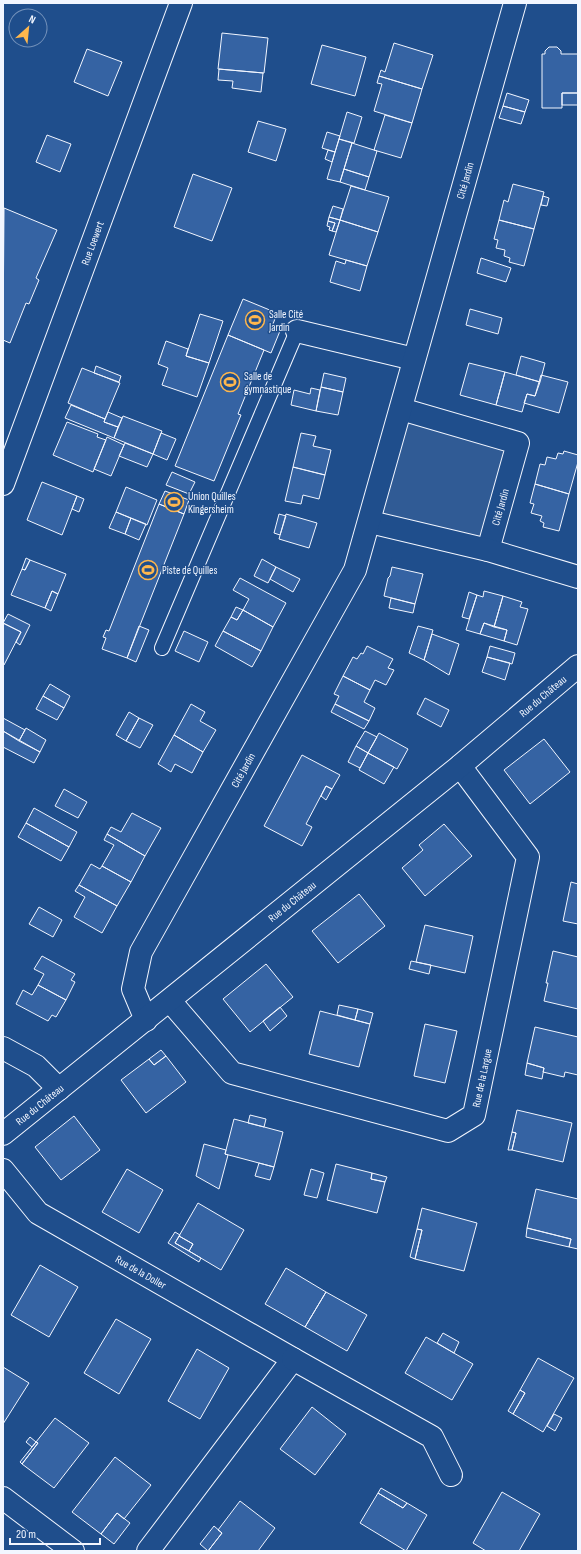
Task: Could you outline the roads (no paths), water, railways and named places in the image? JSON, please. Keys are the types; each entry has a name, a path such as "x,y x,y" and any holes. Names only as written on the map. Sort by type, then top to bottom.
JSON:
{"street":[{"name":"Rue Loewert","path":"3,484 181,3"},
{"name":"Cité Jardin","path":"146,1020 133,989 141,952 355,570 370,522 400,409 515,3"},
{"path":"298,332 414,359"},
{"name":"Cité Jardin","path":"400,409 518,443 488,550"},
{"path":"370,522 488,550 578,577"},
{"name":"Rue du Château","path":"3,1134 460,766 578,666"},
{"name":"Rue de la Largue","path":"170,1001 232,1073 448,1131 474,1115 528,856 460,766"},
{"path":"3,1048 36,1066 59,1088"},
{"name":"Rue de la Doller","path":"3,1170 38,1213 432,1437 451,1475"},
{"path":"148,1551 293,1359"},
{"path":"3,1498 73,1551"}],"lane":[{"path":"162,648 298,332"}],"place":[{"name":"Salle Cité Jardin","path":"255,320"},
{"name":"Salle de gymnastique","path":"230,382"},
{"name":"Union Quilles Kingersheim","path":"174,502"},
{"name":"Piste de Quilles","path":"148,570"}]}
